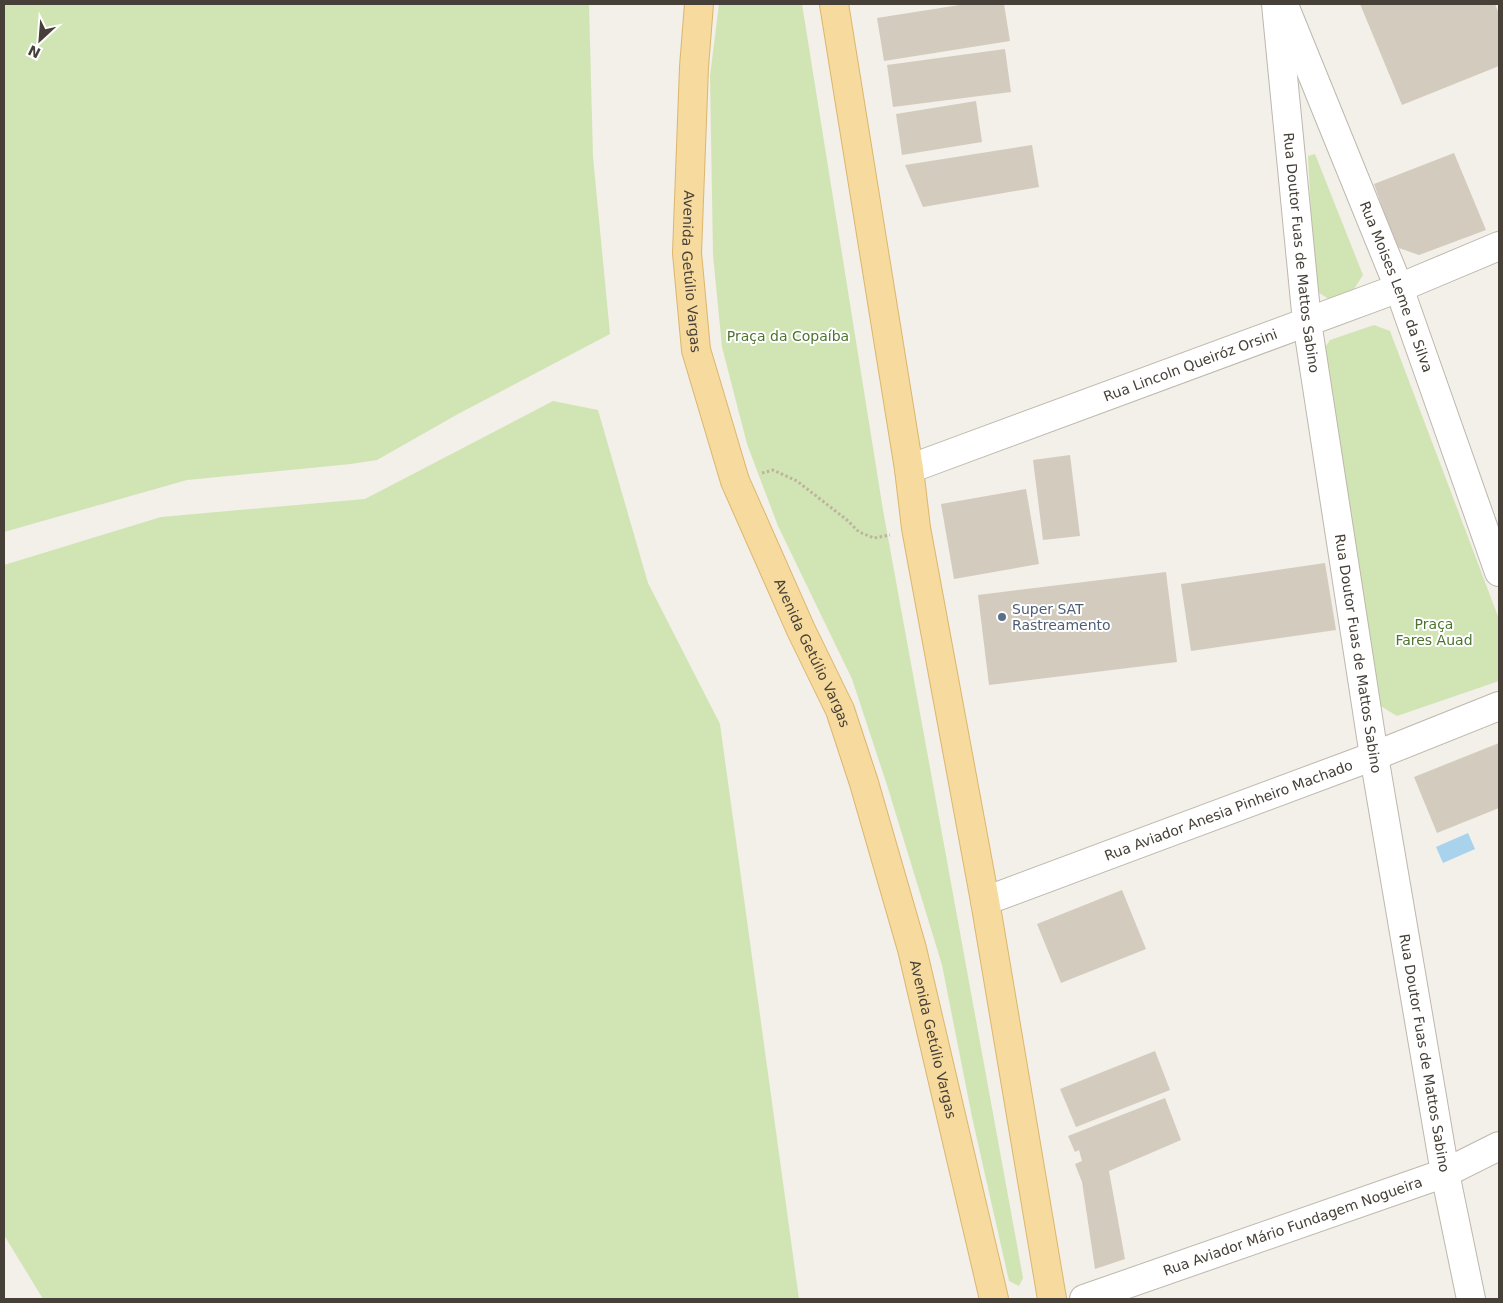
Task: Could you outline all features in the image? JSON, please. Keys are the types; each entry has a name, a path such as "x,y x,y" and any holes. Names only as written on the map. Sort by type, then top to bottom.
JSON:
{"main road":[{"name":"Avenida Getúlio Vargas","path":"699,4 694,67 687,253 696,350 735,481 801,630 840,710 864,782 912,949 994,1299"},
{"path":"834,4 909,469 916,528 985,901 1052,1299"}],"street":[{"name":"Rua Doutor Fuas de Mattos Sabino","path":"1276,4 1307,322 1374,756 1445,1173 1471,1299"},
{"name":"Rua Moises Leme da Silva","path":"1283,4 1399,288 1499,572"},
{"name":"Rua Lincoln Queiróz Orsini","path":"909,469 1399,288 1499,246"},
{"name":"Rua Aviador Anesia Pinheiro Machado","path":"985,901 1374,756 1499,706"},
{"name":"Rua Aviador Mário Fundagem Nogueira","path":"1084,1299 1445,1173 1499,1146"}],"path":[{"path":"735,481 773,470 797,481 847,520 858,532 874,538 916,528"}],"green space":[{"path":"4,4 589,4 593,157 610,334 458,414 377,460 187,480 4,532"},
{"name":"Praça da Copaíba","path":"719,4 802,4 883,510 1023,1278 1019,1286 1009,1281 972,1117 942,965 887,785 852,679 778,526 747,444 722,347 713,255 710,76"},
{"path":"1315,154 1363,275 1351,294 1330,300 1315,290 1308,156"},
{"name":"Praça Fares Auad","path":"1374,325 1390,331 1499,619 1499,681 1397,716 1379,705 1322,352 1330,340"},
{"path":"553,401 598,410 648,583 720,724 799,1299 43,1299 4,1235 4,565 161,517 365,499"}],"water":[{"path":"1468,833 1475,849 1443,863 1436,847"}],"building":[{"path":"966,4 1004,4 1010,41 884,61 877,18"},
{"path":"1360,4 1495,4 1499,14 1499,66 1402,105"},
{"path":"1005,49 1011,92 893,107 887,65"},
{"path":"976,101 982,142 902,155 896,114"},
{"path":"1032,145 1039,187 923,207 905,165"},
{"path":"1454,153 1486,230 1419,255 1396,247 1374,184"},
{"path":"1070,455 1080,536 1043,540 1033,460"},
{"path":"1026,489 1039,564 954,579 941,504"},
{"path":"1325,563 1336,630 1191,651 1181,584"},
{"path":"1166,572 1177,662 989,685 978,595"},
{"path":"1499,743 1499,808 1437,833 1414,777"},
{"path":"1122,890 1146,949 1061,983 1037,924"},
{"path":"1155,1051 1170,1090 1076,1127 1060,1089"},
{"path":"1165,1098 1181,1140 1109,1171 1125,1259 1095,1269 1082,1182 1075,1164 1082,1161 1079,1150 1075,1152 1068,1136"}],"place":[{"name":"Super SAT Rastreamento","path":"1002,617"}]}
